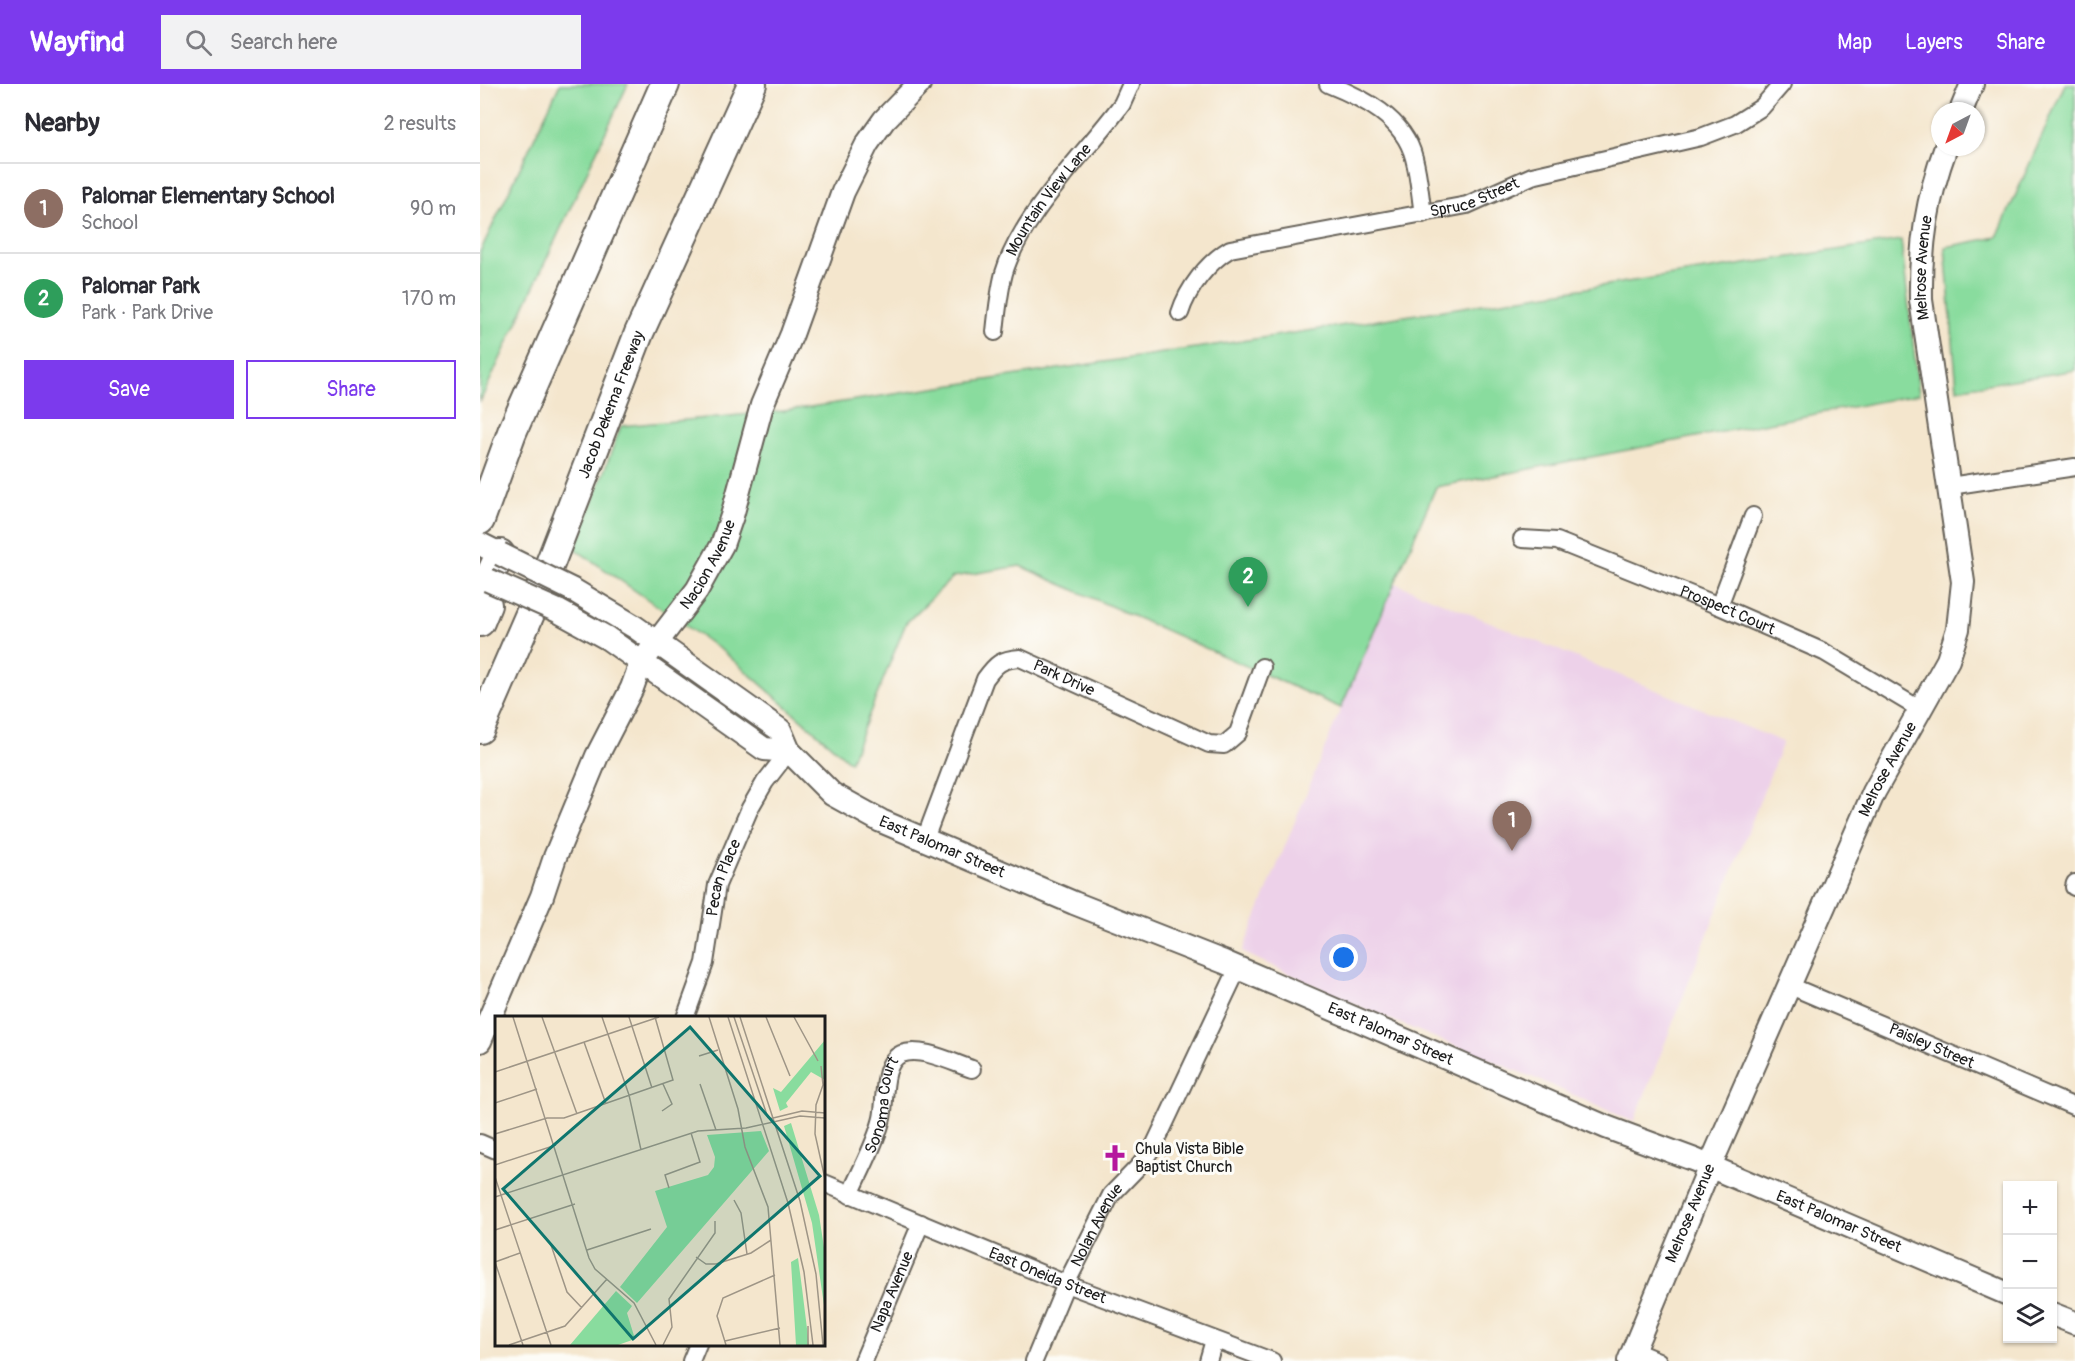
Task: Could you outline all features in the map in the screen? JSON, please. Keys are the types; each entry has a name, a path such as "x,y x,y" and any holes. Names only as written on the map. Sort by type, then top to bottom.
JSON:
{"highway":[{"path":"480,520 512,432 665,84"},
{"name":"Jacob Dekema Freeway","path":"480,729 536,600 639,333 752,84"},
{"path":"480,622 487,605 483,584 490,549"}],"street":[{"name":"Nacion Avenue","path":"480,1041 542,896 555,857 597,756 632,688 641,663 697,590 722,545 762,405 792,334 843,192 867,144 884,120 919,84"},
{"name":"Mountain View Lane","path":"995,332 1005,270 1020,238 1038,209 1122,104 1131,84"},
{"path":"1328,84 1359,97 1384,113 1407,140 1414,157 1423,214"},
{"name":"Spruce Street","path":"1180,313 1185,296 1217,257 1230,249 1467,205 1533,176 1701,137 1735,124 1762,107 1782,84"},
{"path":"1965,102 1972,84"},
{"name":"Melrose Avenue","path":"1632,1356 1710,1166 1874,792 1948,660 1961,606 1963,582 1921,300 1924,223 1931,186 1943,156"},
{"path":"1950,486 2075,467"},
{"path":"1719,606 1754,516"},
{"name":"Prospect Court","path":"1522,539 1557,541 1719,606 1824,652 1921,710"},
{"name":"East Palomar Street","path":"490,549 573,590 657,643 780,730 789,752 832,794 881,821 1238,968 1596,1123 1710,1166 2003,1292"},
{"path":"483,584 558,611 606,638 764,749 789,752"},
{"name":"Park Drive","path":"925,839 985,679 996,664 1004,659 1020,658 1209,744 1224,745 1238,733 1262,667"},
{"name":"Pecan Place","path":"685,1016 705,964 717,885 750,808 765,782 789,752"},
{"name":"Nolan Avenue","path":"1034,1361 1066,1284 1111,1194 1140,1165 1155,1144 1238,968"},
{"name":"Paisley Street","path":"1788,986 2075,1107"},
{"name":"Sonoma Court","path":"850,1195 882,1119 888,1073 893,1061 900,1054 916,1052 972,1069"},
{"path":"480,1143 495,1150"},
{"name":"East Oneida Street","path":"825,1183 1066,1284 1272,1361"},
{"name":"Napa Avenue","path":"863,1361 921,1223"},
{"path":"2057,1316 2075,1323"},
{"path":"1208,1361 1214,1340"},
{"path":"691,1361 697,1346"},
{"path":"1632,1356 1658,1361"}],"shaded area":[{"path":"1395,583 1783,742 1634,1122 1546,1083 1367,1010 1242,952 1341,708"}],"green space":[{"path":"560,84 628,84 480,402 480,252"},
{"path":"2065,84 2075,84 2075,370 1957,389 1945,247 1997,237"},
{"path":"1901,240 1919,394 1436,487 1341,708 1020,566 953,577 906,623 850,762 725,653 575,549 621,426 784,411"}],"place":[{"name":"Palomar Park","path":"1248,607"},
{"name":"Palomar Elementary School","path":"1512,851"},
{"name":"Chula Vista Bible Baptist Church","path":"1115,1158"}]}
